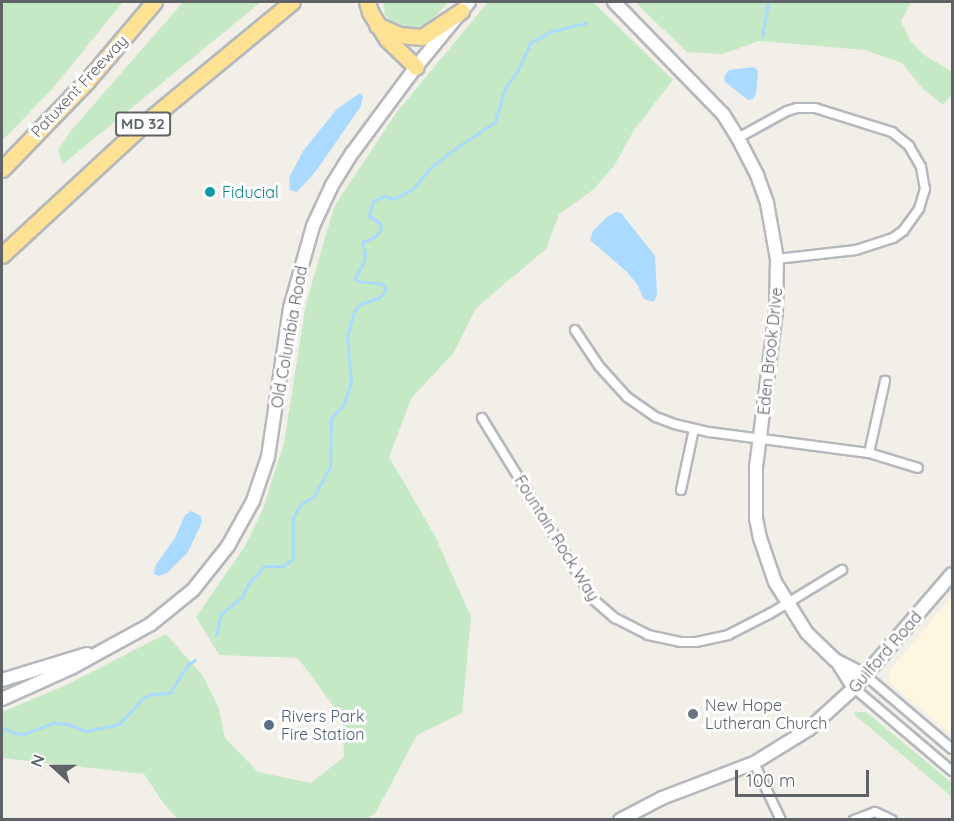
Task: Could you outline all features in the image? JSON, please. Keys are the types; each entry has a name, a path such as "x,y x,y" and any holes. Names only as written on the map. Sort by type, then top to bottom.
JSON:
{"highway":[{"name":"Patuxent Freeway","path":"2,169 87,81 154,2"},
{"name":"MD 32","path":"2,255 139,128 292,2"},
{"path":"367,2 377,25 416,67"},
{"path":"377,25 399,35 422,37 465,6"}],"street":[{"name":"Eden Brook Drive","path":"614,2 702,90 738,138 767,203 777,259 776,311 756,468 756,518 767,561 786,603 807,633 836,660 854,688 952,771"},
{"name":"Old Columbia Road","path":"2,699 71,668 151,624 193,590 212,568 242,524 262,479 268,457 290,308 313,226 341,169 416,67 465,6"},
{"path":"738,138 787,111 797,108 815,108 892,132 909,146 921,167 925,189 919,209 908,226 893,238 855,250 777,259"},
{"path":"575,330 605,374 627,397 656,417 694,429 868,453 918,468"},
{"path":"868,453 885,381"},
{"name":"Fountain Rock Way","path":"482,418 585,587 602,608 629,627 648,635 672,640 712,639 744,628 842,570"},
{"path":"681,490 694,429"},
{"name":"Guilford Road","path":"620,819 662,798 754,763 809,729 854,688 952,574"},
{"name":"Old Columbia Road","path":"2,680 100,651"},
{"name":"Eden Brook Drive","path":"836,660 865,675 952,749"},
{"path":"754,763 781,819"},
{"path":"854,819 875,812 892,819"}],"shaded area":[{"path":"952,596 952,735 890,683 889,672"}],"green space":[{"path":"2,2 123,2 52,89 2,141"},
{"path":"183,2 261,2 63,164 58,150 70,132"},
{"path":"383,2 449,2 427,24 413,28 395,25 385,15"},
{"path":"488,2 593,2 673,80 634,130 614,166 594,189 559,214 546,249 476,308 453,354 412,397 389,457 435,536 471,617 462,713 417,735 376,812 367,819 178,819 164,804 144,774 2,758 2,712 64,686 166,634 203,676 218,706 225,738 258,772 311,783 344,757 343,719 298,658 219,655 196,617 245,546 263,509 284,443 306,304 334,207 396,113"},
{"path":"635,2 911,2 901,21 910,40 924,55 952,72 952,94 943,105 922,88 902,63 865,50 759,41 723,54 687,52"},
{"path":"855,712 866,712 952,783 952,797 854,714"}],"water":[{"path":"754,67 758,71 756,94 753,99 748,100 725,82 724,77 729,70"},
{"path":"360,93 363,96 361,106 316,171 297,192 290,190 289,178 303,151 337,109"},
{"path":"616,212 621,213 655,256 657,296 653,302 644,299 637,284 627,272 590,240 593,231 607,217"},
{"path":"191,511 201,516 202,522 188,552 167,573 159,576 154,574 155,566 175,538 185,515"}],"waterway":[{"path":"762,37 768,2"},
{"path":"216,635 221,614 242,597 248,584 264,566 283,566 293,559 293,518 300,505 314,496 330,467 331,418 344,404 351,382 347,336 354,311 360,304 378,298 384,293 385,288 383,284 358,281 355,278 364,261 365,253 362,242 376,236 381,229 380,223 369,216 373,201 384,196 394,199 414,188 428,170 450,152 495,122 505,88 518,70 530,43 552,31 586,23"},
{"path":"2,727 14,733 23,734 54,723 67,724 86,731 119,724 143,698 152,694 170,693 188,664 195,660"}],"place":[{"name":"Fiducial","path":"210,192"},
{"name":"New Hope Lutheran Church","path":"693,714"},
{"name":"Rivers Park Fire Station","path":"269,725"}]}
